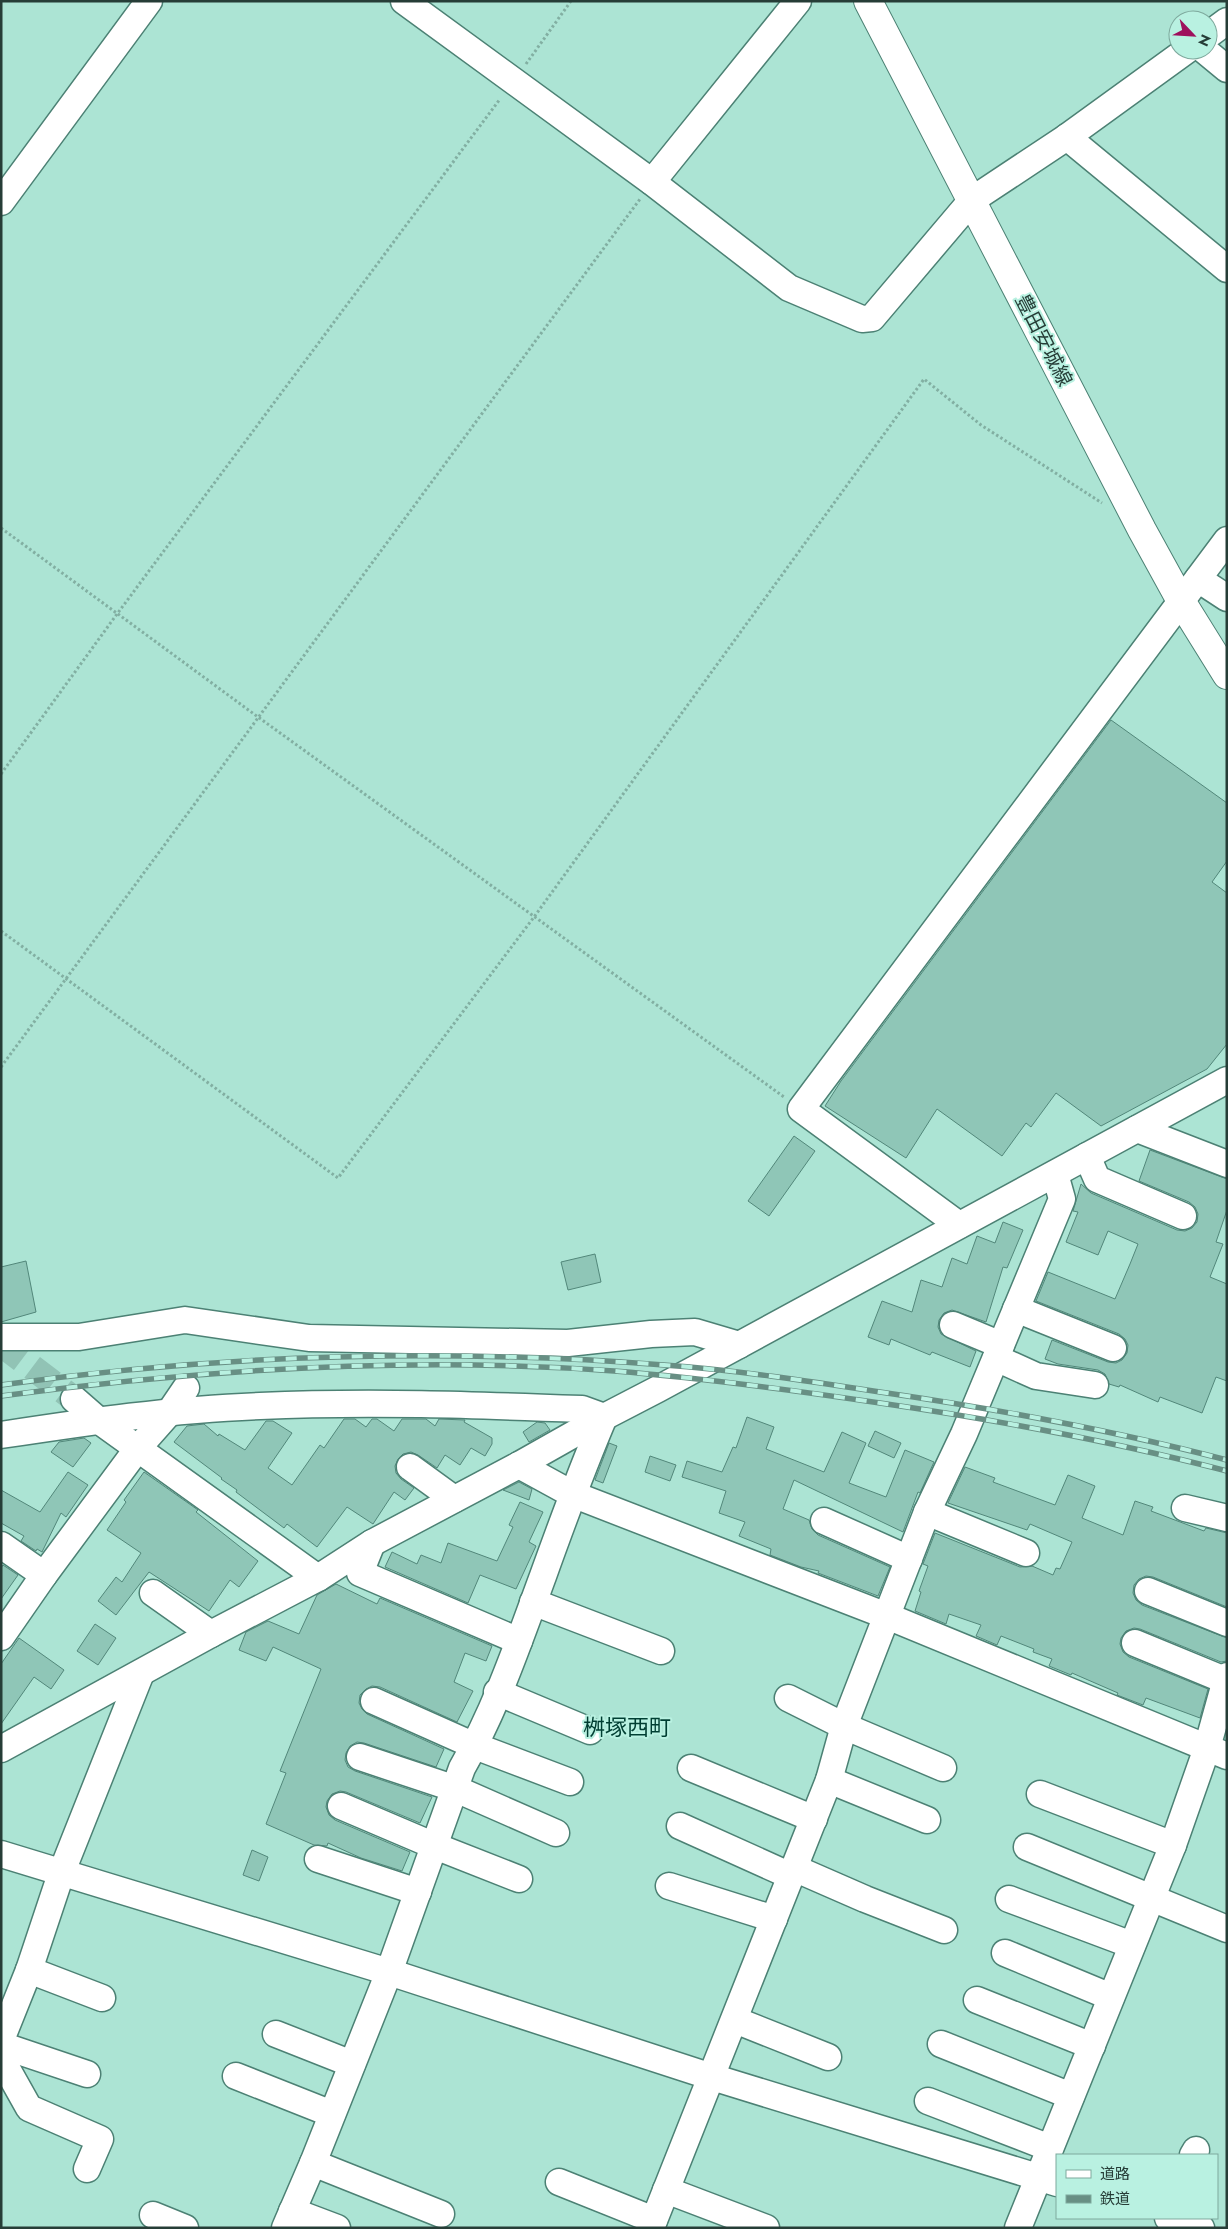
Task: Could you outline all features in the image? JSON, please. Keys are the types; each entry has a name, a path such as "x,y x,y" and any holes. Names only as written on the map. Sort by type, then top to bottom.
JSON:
{"main road":[{"name":"豊田安城線","path":"868,1 1142,530 1227,675"}],"street":[{"path":"1,202 149,1"},
{"path":"404,1 652,182 789,288 862,319 872,318 972,200 1067,137 1173,60"},
{"path":"652,182 798,1"},
{"path":"1216,60 1227,69"},
{"path":"1067,137 1227,269"},
{"path":"959,1225 801,1109 1227,540"},
{"path":"1198,579 1227,598"},
{"path":"1,1749 211,1634 318,1578 372,1543 1227,1080"},
{"path":"1137,1129 1227,1164"},
{"path":"1087,1156 1097,1179 1183,1216"},
{"path":"559,2182 653,2224 814,1819 829,1780 844,1726 927,1512 964,1434 1062,1199 1055,1174"},
{"path":"1016,1309 1113,1348"},
{"path":"1,1338 78,1337 185,1320 309,1338 568,1343 651,1334 695,1332 739,1345"},
{"path":"953,1326 1036,1376 1095,1386"},
{"path":"6,1621 44,1575 138,1448 169,1413 186,1388"},
{"path":"74,1399 98,1420 318,1578"},
{"path":"1,1435 98,1420 260,1406 442,1403 582,1409 604,1417"},
{"path":"337,2228 289,2219 389,1972 462,1768 475,1746 519,1641 572,1494 604,1417"},
{"path":"519,1465 572,1494 810,1579 887,1616 1217,1752"},
{"path":"410,1467 454,1500"},
{"path":"1185,1508 1227,1518"},
{"path":"927,1512 1026,1553"},
{"path":"824,1521 909,1559"},
{"path":"372,1543 360,1574 519,1641"},
{"path":"1,1544 44,1575"},
{"path":"1148,1591 1227,1623"},
{"path":"153,1593 211,1634"},
{"path":"533,1602 661,1652"},
{"path":"1018,2228 1047,2180 1050,2148 1173,1845 1217,1752 1226,1679 1135,1642"},
{"path":"1,2040 28,1970 61,1874 141,1672"},
{"path":"498,1692 590,1731"},
{"path":"788,1698 844,1726 943,1768"},
{"path":"374,1701 475,1746 570,1782"},
{"path":"360,1757 456,1789 556,1833"},
{"path":"690,1768 814,1819"},
{"path":"829,1780 927,1820"},
{"path":"1040,1794 1173,1845"},
{"path":"341,1806 519,1879"},
{"path":"680,1826 944,1930"},
{"path":"1028,1847 1227,1930"},
{"path":"1,1854 61,1874 389,1972 712,2077 1047,2180"},
{"path":"318,1859 418,1892"},
{"path":"669,1886 774,1919"},
{"path":"1009,1899 1132,1945"},
{"path":"1005,1953 1111,1997"},
{"path":"28,1970 102,1998"},
{"path":"977,2000 1092,2046"},
{"path":"735,2020 828,2057"},
{"path":"276,2034 352,2064"},
{"path":"942,2044 1071,2096"},
{"path":"1,2045 87,2074"},
{"path":"1,2058 29,2108 100,2140 87,2169"},
{"path":"236,2076 332,2114"},
{"path":"928,2101 1050,2148"},
{"path":"313,2163 440,2214"},
{"path":"666,2190 766,2228"},
{"path":"153,2215 185,2228"},
{"path":"1171,2219 1201,2228"}],"path":[{"path":"1,774 117,614 513,82 571,1"},
{"path":"1,1067 652,182"},
{"path":"1,931 338,1178 534,917 924,379 981,425 1110,509"},
{"path":"1,528 258,717 801,1109"}],"building":[{"path":"1111,720 1227,803 1227,861 1212,882 1227,893 1227,1044 1207,1069 1101,1126 1056,1093 1031,1127 1026,1123 1002,1156 937,1109 906,1158 825,1106 841,1081"},
{"path":"794,1136 815,1151 769,1216 748,1201"},
{"path":"1150,1150 1227,1179 1227,1210 1216,1242 1223,1244 1210,1277 1227,1284 1227,1381 1216,1377 1202,1413 1160,1397 1158,1402 1120,1385 1119,1387 1109,1384 1105,1374 1098,1370 1058,1364 1045,1359 1052,1340 1108,1362 1116,1363 1122,1360 1127,1353 1128,1345 1119,1334 1036,1301 1048,1272 1115,1299 1138,1244 1108,1231 1098,1255 1066,1242 1078,1212 1073,1211 1081,1184 1091,1193 1177,1230 1185,1231 1192,1228 1197,1222 1198,1214 1195,1207 1189,1202 1139,1181"},
{"path":"1003,1222 1023,1230 1007,1268 1003,1267 986,1322 952,1310 944,1313 939,1320 938,1327 941,1334 976,1351 970,1367 932,1352 930,1355 891,1339 889,1345 868,1337 882,1301 912,1312 921,1280 942,1287 952,1258 967,1264 977,1236 995,1243"},
{"path":"595,1254 601,1282 568,1290 561,1262"},
{"path":"26,1261 36,1312 1,1322 1,1267"},
{"path":"747,1417 774,1427 766,1449 824,1472 842,1432 866,1443 849,1483 886,1497 905,1450 934,1462 920,1493 918,1492 903,1532 794,1480 783,1509 809,1520 812,1529 818,1535 890,1567 878,1596 818,1573 819,1571 801,1567 770,1555 771,1549 739,1536 745,1522 719,1513 726,1491 682,1477 687,1461 722,1472 733,1447 736,1448"},
{"path":"344,1419 355,1419 366,1427 372,1419 377,1419 394,1431 402,1419 426,1419 435,1426 439,1419 465,1420 464,1422 492,1438 492,1444 485,1456 471,1448 460,1465 445,1455 437,1468 411,1452 403,1454 395,1466 396,1473 414,1488 405,1500 394,1492 373,1524 347,1507 317,1547 287,1524 284,1528 174,1442 187,1426 204,1424 218,1436 219,1434 245,1450 266,1421 273,1421 292,1433 268,1468 292,1485 320,1445 324,1448"},
{"path":"537,1422 545,1423 550,1430 529,1442 523,1432"},
{"path":"875,1431 901,1443 894,1458 868,1446"},
{"path":"84,1438 91,1443 73,1467 51,1452 59,1442"},
{"path":"609,1443 617,1446 603,1483 595,1480"},
{"path":"650,1456 676,1465 670,1481 645,1472"},
{"path":"965,1467 995,1478 993,1482 1055,1505 1068,1475 1095,1486 1082,1518 1123,1535 1135,1501 1153,1507 1151,1511 1204,1531 1206,1528 1227,1533 1227,1607 1153,1577 1146,1576 1139,1579 1134,1585 1133,1593 1136,1600 1142,1605 1227,1638 1227,1661 1221,1662 1134,1628 1126,1631 1121,1638 1120,1644 1123,1652 1129,1657 1208,1689 1200,1718 1146,1698 1143,1705 1117,1695 1118,1693 1072,1673 1071,1675 1049,1666 1052,1659 1033,1652 1034,1649 1001,1636 997,1645 976,1636 981,1625 949,1614 946,1624 915,1611 921,1592 919,1591 928,1566 923,1564 935,1533 1020,1567 1032,1566 1053,1575 1056,1568 1060,1569 1072,1542 1030,1524 1027,1530 948,1503"},
{"path":"68,1472 88,1485 66,1517 61,1513 42,1552 37,1549 36,1551 21,1541 24,1536 1,1523 1,1490 40,1512"},
{"path":"144,1472 198,1510 196,1512 258,1561 239,1587 230,1580 209,1611 149,1572 116,1615 98,1601 116,1577 122,1582 141,1553 107,1530 126,1502 124,1500"},
{"path":"519,1482 532,1489 529,1500 503,1490"},
{"path":"520,1502 543,1512 529,1542 536,1546 516,1589 480,1575 468,1603 385,1567 392,1552 417,1564 421,1555 441,1563 448,1543 497,1561 513,1527 509,1525"},
{"path":"3,1565 18,1575 1,1599 1,1568"},
{"path":"336,1584 377,1604 380,1598 492,1646 486,1661 465,1653 454,1682 473,1691 457,1722 380,1687 372,1686 360,1695 359,1703 367,1714 444,1749 436,1767 364,1743 357,1742 350,1746 346,1753 345,1760 348,1767 355,1771 432,1797 420,1823 346,1792 340,1791 332,1794 327,1801 326,1807 329,1815 335,1820 410,1852 402,1871 361,1858 328,1843 327,1846 314,1845 266,1824 286,1773 280,1771 321,1669 273,1647 266,1661 239,1650 246,1632 268,1621 299,1634 317,1595"},
{"path":"95,1624 116,1638 98,1665 77,1651"},
{"path":"19,1638 64,1670 51,1689 34,1677 1,1724 1,1664"},
{"path":"252,1850 268,1857 259,1881 243,1875"}],"tunnel":[{"path":"1,1344 74,1399"}],"railway":[{"path":"1,1385 166,1366 332,1357 415,1356 581,1360 691,1367 745,1373 924,1399 1098,1430 1227,1460"},
{"path":"1,1396 230,1372 307,1368 461,1365 614,1371 781,1389 967,1417 1098,1441 1227,1471"}],"district":[{"name":"桝塚西町","path":"627,1727"}]}
